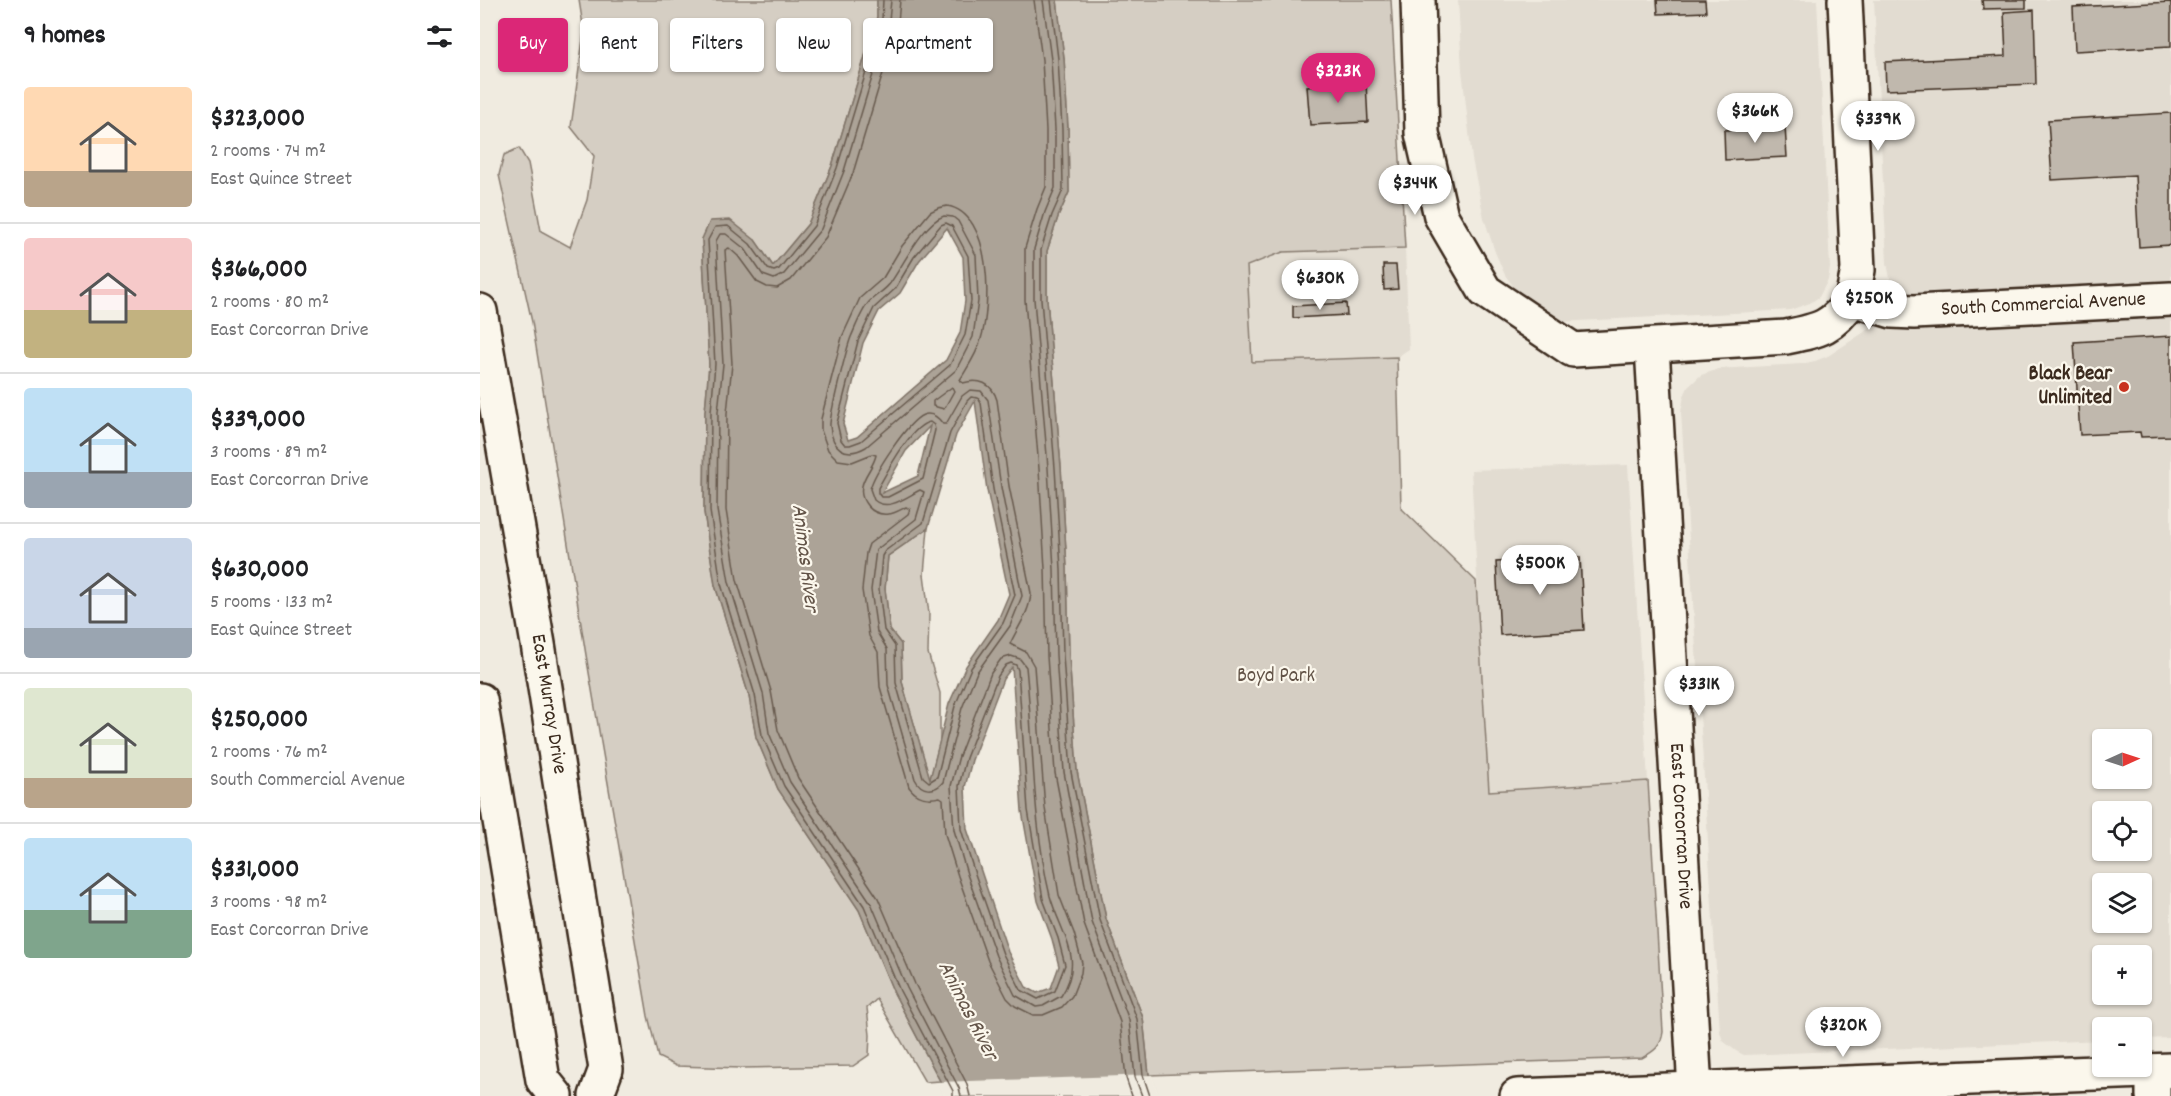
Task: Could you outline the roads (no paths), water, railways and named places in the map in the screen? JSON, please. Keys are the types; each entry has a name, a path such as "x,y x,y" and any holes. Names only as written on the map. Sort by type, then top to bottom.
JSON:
{"main road":[{"path":"1418,0 1422,134 1441,216 1485,291 1573,350 1652,347 1786,337 1816,331 1839,318 1852,299 1858,270 1845,0"},
{"name":"South Commercial Avenue","path":"1852,299 1892,311 1914,312 2171,299"},
{"name":"East Murray Drive","path":"480,311 538,644 606,1069 596,1096"},
{"name":"East Corcorran Drive","path":"1652,347 1695,1090"},
{"path":"480,700 543,1080 556,1096"},
{"path":"1517,1096 1695,1090 1846,1090 2159,1079"}],"water":[{"name":"Animas River","path":"877,0 1057,0 1064,58 1069,192 1047,251 1047,299 1061,467 1069,655 1077,771 1106,919 1143,1018 1149,1075 1156,1096 948,1096 894,993 859,910 778,789 756,737 749,696 715,585 704,512 705,412 709,365 702,239 710,221 730,220 755,240 773,266 808,224 832,166 863,63 863,72 993,72 993,18 877,18","holes":["947,228 963,257 965,301 960,333 946,360 857,437 848,440 843,424 863,343 879,311 900,293 919,261","975,401 987,490 1009,594 998,620 966,666 949,704 930,779 902,682 901,644 890,630 885,589 888,556 928,528 956,435","930,426 918,476 882,493 906,451","1012,667 1022,811 1038,901 1059,966 1051,988 1037,993 1026,987 1008,952 967,829 965,787 972,760 1003,679"]}],"place":[{"name":"Black Bear Unlimited","path":"2124,387"}],"park label":[{"name":"Boyd Park","path":"1276,677"}]}
